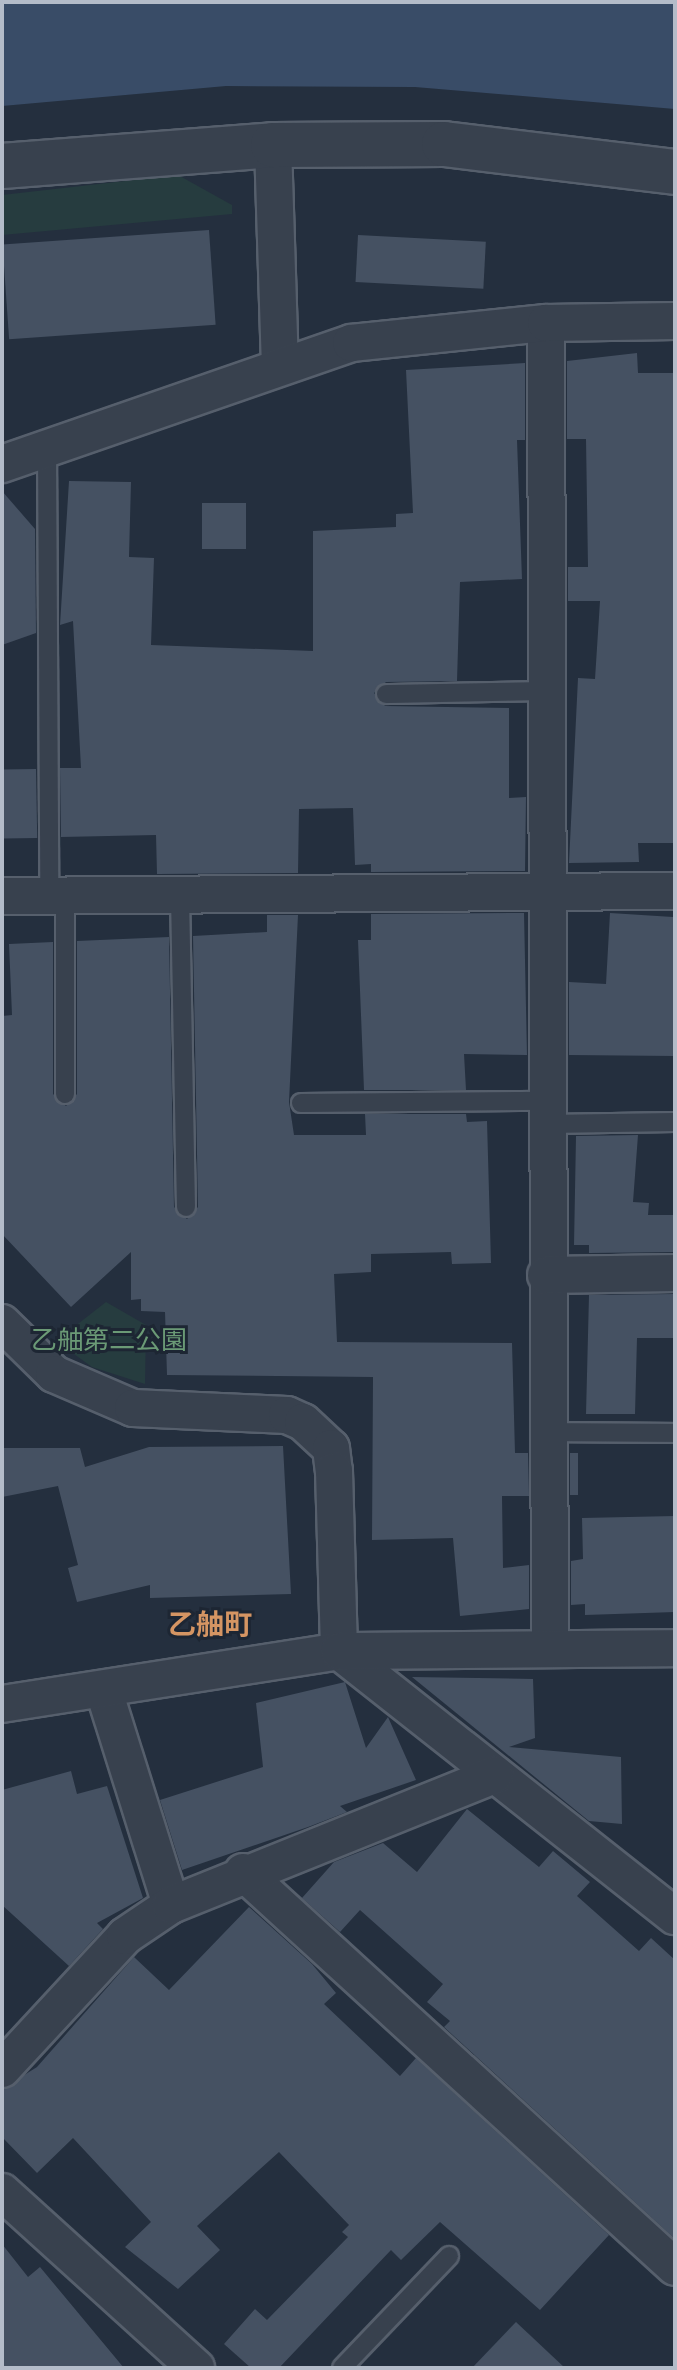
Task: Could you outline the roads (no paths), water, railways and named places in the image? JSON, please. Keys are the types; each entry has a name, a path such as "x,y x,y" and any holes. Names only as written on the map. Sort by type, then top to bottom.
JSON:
{"street":[{"path":"2,166 273,145 444,144 675,172"},
{"path":"273,145 280,366"},
{"path":"2,464 351,343 546,323 675,321"},
{"path":"546,323 546,1432 550,1647"},
{"path":"2,896 675,891"},
{"path":"546,1275 675,1273"},
{"path":"2,1323 54,1374 133,1408 287,1415 331,1448 339,1651 675,1916"},
{"path":"2,1704 104,1691 339,1651 675,1648"},
{"path":"104,1691 171,1905"},
{"path":"2,2069 125,1936 171,1905 243,1872 495,1775"},
{"path":"243,1872 675,2267"},
{"path":"2,2192 196,2368"}],"lane":[{"path":"47,446 57,894 65,1094"},
{"path":"386,694 547,691"},
{"path":"180,896 186,1207"},
{"path":"301,1103 547,1113 675,1122"},
{"path":"546,1432 675,1433"},
{"path":"342,2368 449,2256"}],"water":[{"path":"2,2 675,2 675,109 415,87 226,86 2,106"}],"district":[{"name":"乙舳町","path":"210,1623"}],"park label":[{"name":"乙舳第二公園","path":"109,1340"}]}
